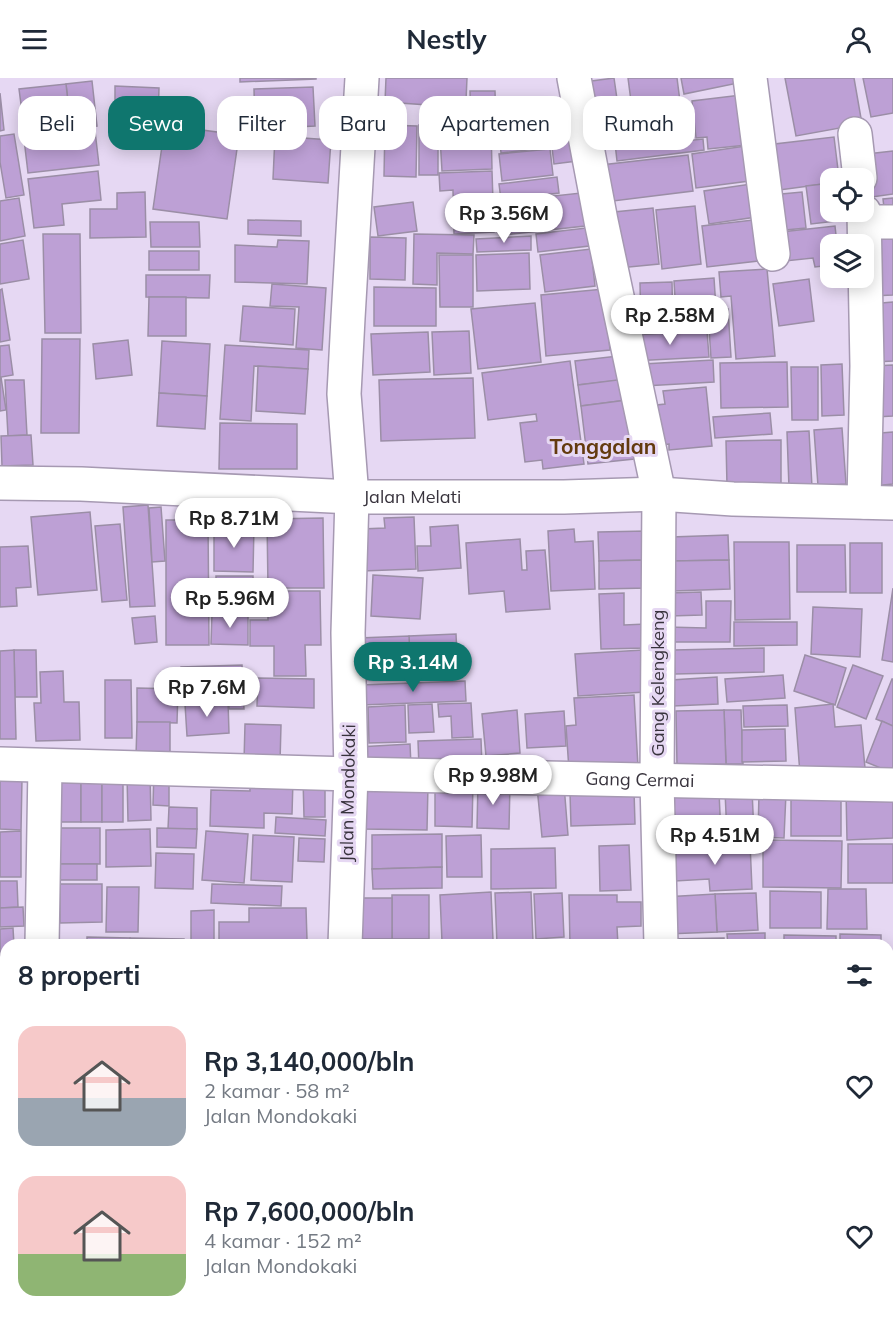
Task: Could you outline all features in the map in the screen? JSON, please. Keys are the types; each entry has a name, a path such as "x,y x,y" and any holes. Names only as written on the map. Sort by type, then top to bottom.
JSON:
{"street":[{"name":"Jalan Melati","path":"362,78 345,394 352,497 564,497 658,494 733,499 879,502"},
{"name":"Gang Kelengkeng","path":"574,78 601,221 658,494 657,781 661,939"},
{"path":"750,78 772,254"},
{"path":"855,134 859,168"},
{"path":"874,222 867,366 879,502"},
{"path":"0,483 81,484 352,497"},
{"name":"Jalan Mondokaki","path":"345,939 351,774 348,633 352,497"},
{"name":"Gang Cermai","path":"0,764 893,785"},
{"path":"42,939 45,766"}],"building":[{"path":"240,78 316,78 316,79 240,82"},
{"path":"386,78 467,78 466,96 419,96 419,104 407,104 407,96 385,96"},
{"path":"614,78 617,96 586,96 584,82"},
{"path":"628,78 677,78 679,96 630,96"},
{"path":"681,78 742,78 743,82 684,94"},
{"path":"785,78 854,78 862,124 796,136"},
{"path":"863,78 893,78 893,113 871,117"},
{"path":"92,81 94,96 67,96 66,84"},
{"path":"66,84 67,96 20,96 19,89"},
{"path":"115,86 159,88 159,96 115,96"},
{"path":"313,87 315,126 307,126 307,96 254,96 254,89"},
{"path":"470,91 495,91 495,96 470,96"},
{"path":"0,93 4,130 0,131"},
{"path":"741,95 747,145 708,149 707,137 696,138 695,101"},
{"path":"571,112 577,161 554,164 552,150 571,150"},
{"path":"407,126 417,126 416,177 384,176 385,150 407,150"},
{"path":"205,130 217,132 217,150 237,150 227,219 153,209 161,150 205,150"},
{"path":"14,134 24,195 6,198 0,162 0,136"},
{"path":"834,137 838,168 820,168 820,184 772,191 766,145"},
{"path":"307,138 319,139 319,150 330,150 328,183 273,179 274,150 307,150"},
{"path":"703,139 704,150 617,161 616,150 695,150 695,140"},
{"path":"96,140 99,165 28,173 25,150 96,150"},
{"path":"752,145 757,180 696,188 692,154"},
{"path":"419,150 438,150 438,175 419,175"},
{"path":"441,150 492,150 492,169 442,171"},
{"path":"501,150 527,150 501,153"},
{"path":"550,150 553,175 502,181 499,154"},
{"path":"893,151 893,194 874,197 874,168 869,168 867,154"},
{"path":"688,155 693,191 605,202 601,165"},
{"path":"98,171 101,200 62,204 64,225 34,228 28,179"},
{"path":"492,171 494,232 454,234 453,190 440,191 439,173"},
{"path":"557,177 559,193 501,200 499,184"},
{"path":"751,184 756,217 709,224 704,191"},
{"path":"820,184 820,222 828,222 811,224 806,186"},
{"path":"145,192 146,237 90,238 90,209 117,209 117,193"},
{"path":"802,192 806,228 775,231 771,195"},
{"path":"581,193 585,226 503,235 500,202"},
{"path":"19,198 25,236 0,241 0,201"},
{"path":"893,198 893,216 885,217 883,199"},
{"path":"413,202 417,231 378,236 374,207"},
{"path":"695,206 701,264 662,269 656,210"},
{"path":"653,208 659,264 619,268 614,212"},
{"path":"248,220 301,221 301,236 248,234"},
{"path":"753,220 758,261 707,267 702,226"},
{"path":"150,222 199,222 200,247 151,247"},
{"path":"835,226 836,234 820,234 820,266 815,267 813,258 785,261 781,232"},
{"path":"586,228 589,246 538,252 536,234"},
{"path":"893,229 893,295 872,296 874,234 866,234 866,231"},
{"path":"43,234 80,234 81,333 45,333"},
{"path":"414,234 474,235 473,254 437,253 437,285 413,284"},
{"path":"531,236 531,250 477,252 476,239"},
{"path":"370,237 406,238 405,280 370,279"},
{"path":"23,240 29,279 0,284 0,244"},
{"path":"278,240 309,241 307,284 235,282 235,245 277,247"},
{"path":"591,249 595,286 545,292 540,255"},
{"path":"149,251 199,251 199,270 149,270"},
{"path":"529,253 530,289 477,291 476,255"},
{"path":"439,255 473,255 473,307 440,307"},
{"path":"767,269 775,356 736,359 731,296 721,297 719,272"},
{"path":"146,275 210,275 209,298 146,297"},
{"path":"714,278 716,309 728,309 731,357 711,358 709,328 677,330 674,281"},
{"path":"809,279 814,321 779,326 773,284"},
{"path":"672,282 673,330 641,331 640,283"},
{"path":"272,284 326,288 322,350 296,348 299,307 270,306"},
{"path":"374,287 436,288 436,326 374,326"},
{"path":"2,289 10,340 0,342 0,290"},
{"path":"604,289 610,350 546,356 541,295"},
{"path":"149,297 186,297 186,336 148,336"},
{"path":"893,302 893,361 875,362 870,304"},
{"path":"535,303 541,362 478,369 471,309"},
{"path":"243,306 295,309 293,345 240,341"},
{"path":"469,331 471,373 434,375 432,332"},
{"path":"707,331 709,357 632,361 631,335"},
{"path":"428,332 430,372 373,375 371,334"},
{"path":"42,339 80,339 79,433 41,433"},
{"path":"128,340 132,375 96,379 93,344"},
{"path":"162,341 210,344 207,396 159,393"},
{"path":"9,345 13,375 1,377 6,410 0,411 0,346"},
{"path":"225,345 309,350 308,369 254,366 251,421 220,419"},
{"path":"618,356 621,380 578,385 575,361"},
{"path":"713,360 714,382 644,386 643,364"},
{"path":"570,361 584,464 543,469 542,460 525,462 520,423 537,421 536,414 488,420 482,373"},
{"path":"787,362 788,407 721,408 720,363"},
{"path":"842,364 844,415 822,416 821,365"},
{"path":"893,365 893,416 876,417 873,366"},
{"path":"258,366 308,369 305,414 256,411"},
{"path":"791,367 818,367 818,420 792,420"},
{"path":"473,378 475,438 381,441 379,380"},
{"path":"625,379 627,400 581,406 578,385"},
{"path":"5,380 24,380 27,435 8,436"},
{"path":"706,387 712,446 669,450 669,444 652,446 648,406 665,404 663,391"},
{"path":"159,393 207,396 205,429 157,426"},
{"path":"627,400 634,459 588,464 581,406"},
{"path":"770,413 772,434 715,438 713,417"},
{"path":"220,423 297,424 297,469 219,469"},
{"path":"842,428 846,484 818,486 814,430"},
{"path":"809,431 812,487 789,488 787,432"},
{"path":"893,432 893,484 873,486 868,434"},
{"path":"31,435 33,465 2,466 1,436"},
{"path":"781,440 781,485 727,486 726,441"},
{"path":"148,505 155,606 130,607 123,507"},
{"path":"161,507 165,561 152,562 149,508"},
{"path":"90,512 97,590 38,595 31,517"},
{"path":"414,517 416,569 362,571 361,529 385,528 384,518"},
{"path":"323,518 324,588 268,588 267,519"},
{"path":"166,520 208,520 209,645 166,645"},
{"path":"120,524 127,600 102,602 95,526"},
{"path":"458,525 461,568 418,571 417,546 431,546 430,527"},
{"path":"214,526 254,526 253,572 214,571"},
{"path":"574,529 575,542 593,541 595,589 551,591 548,531"},
{"path":"647,531 647,560 599,561 598,532"},
{"path":"728,535 729,560 672,561 671,537"},
{"path":"520,539 522,570 527,570 526,551 545,550 550,609 506,612 504,591 469,594 466,543"},
{"path":"734,542 789,542 790,619 735,620"},
{"path":"850,543 882,543 882,593 850,593"},
{"path":"797,545 845,545 846,592 797,592"},
{"path":"28,546 31,587 16,588 17,606 0,607 0,547"},
{"path":"647,560 648,588 599,589 599,561"},
{"path":"729,560 730,589 673,591 672,561"},
{"path":"373,575 423,578 420,619 371,616"},
{"path":"216,576 253,576 254,611 216,611"},
{"path":"893,588 893,662 882,660"},
{"path":"268,591 320,591 321,645 305,645 306,676 274,676 274,646 250,646 250,620 268,620"},
{"path":"701,592 702,615 670,616 670,593"},
{"path":"624,593 624,625 646,624 647,648 601,649 599,594"},
{"path":"706,601 731,601 730,642 667,642 667,627 706,628"},
{"path":"813,607 862,609 860,657 811,654"},
{"path":"212,613 248,614 248,645 211,644"},
{"path":"155,616 157,642 135,644 132,618"},
{"path":"734,622 797,622 797,645 734,646"},
{"path":"456,634 458,677 430,678 429,659 410,660 409,636"},
{"path":"409,636 411,678 361,680 359,638"},
{"path":"764,648 764,672 675,674 674,650"},
{"path":"14,650 36,650 37,697 15,697"},
{"path":"14,650 16,739 0,739 0,651"},
{"path":"643,650 645,692 578,696 575,654"},
{"path":"805,655 846,668 835,705 794,691"},
{"path":"242,665 244,709 229,709 228,690 181,692 181,667"},
{"path":"853,665 883,676 866,719 837,707"},
{"path":"63,671 64,702 79,702 80,740 36,741 34,703 41,703 40,672"},
{"path":"783,675 785,698 727,702 725,679"},
{"path":"717,677 718,704 673,706 671,680"},
{"path":"258,678 314,679 314,708 257,706"},
{"path":"893,679 893,726 876,719"},
{"path":"105,680 131,680 132,738 105,738"},
{"path":"465,681 466,701 361,705 360,685"},
{"path":"137,688 178,689 177,723 137,722"},
{"path":"634,695 638,767 569,770 566,726 576,725 574,698"},
{"path":"228,701 229,733 187,736 185,704"},
{"path":"471,703 473,737 452,738 451,716 439,717 438,704"},
{"path":"432,704 434,732 409,733 408,705"},
{"path":"833,704 835,727 861,725 865,768 800,774 795,708"},
{"path":"405,705 406,742 369,743 368,707"},
{"path":"787,705 788,726 744,727 743,706"},
{"path":"517,710 520,753 486,756 482,714"},
{"path":"724,710 741,710 743,764 726,764"},
{"path":"724,710 726,764 677,765 676,711"},
{"path":"564,711 566,746 527,748 525,714"},
{"path":"882,721 893,726 893,773 866,762"},
{"path":"137,722 170,722 170,756 136,756"},
{"path":"245,724 281,725 280,762 244,761"},
{"path":"785,729 786,761 742,762 742,730"},
{"path":"481,739 482,766 419,767 418,741"},
{"path":"410,744 411,766 360,769 358,747"},
{"path":"154,770 169,770 169,806 153,805"},
{"path":"150,774 151,820 128,821 127,775"},
{"path":"50,776 81,776 81,822 50,822"},
{"path":"81,776 102,776 102,822 81,822"},
{"path":"102,776 123,776 123,822 102,822"},
{"path":"303,778 325,778 325,817 304,817"},
{"path":"0,779 22,779 21,830 0,829"},
{"path":"250,779 293,780 292,814 264,813 264,828 210,826 211,790 250,791"},
{"path":"478,782 510,783 509,829 477,828"},
{"path":"365,783 428,785 427,830 364,829"},
{"path":"435,783 473,783 472,827 435,826"},
{"path":"564,785 568,835 542,837 537,787"},
{"path":"791,789 841,790 841,836 791,836"},
{"path":"752,790 754,834 727,836 725,791"},
{"path":"893,790 893,838 847,840 846,791"},
{"path":"634,791 635,824 571,826 570,793"},
{"path":"719,792 721,836 665,838 663,795"},
{"path":"759,792 786,793 784,838 758,837"},
{"path":"169,807 197,808 197,829 168,829"},
{"path":"276,817 326,820 325,836 275,833"},
{"path":"48,828 100,828 100,864 48,864"},
{"path":"157,828 197,829 196,848 157,847"},
{"path":"150,829 151,866 106,867 106,830"},
{"path":"21,831 21,877 0,877 0,832"},
{"path":"206,831 248,834 244,883 202,880"},
{"path":"442,834 442,867 372,869 372,835"},
{"path":"253,835 294,837 292,882 251,880"},
{"path":"481,835 482,877 447,877 446,836"},
{"path":"299,838 325,839 324,862 298,861"},
{"path":"763,840 842,841 841,888 763,887"},
{"path":"750,843 752,889 710,891 709,879 675,881 673,847"},
{"path":"848,844 893,844 893,883 848,883"},
{"path":"629,845 631,890 600,891 599,846"},
{"path":"555,848 556,888 491,889 491,849"},
{"path":"156,853 194,854 193,889 155,888"},
{"path":"48,864 97,864 97,880 48,880"},
{"path":"442,867 442,888 373,889 372,869"},
{"path":"0,881 17,881 18,907 0,908"},
{"path":"60,884 102,884 102,922 60,923"},
{"path":"212,884 282,886 281,906 211,903"},
{"path":"107,887 139,887 138,932 106,932"},
{"path":"828,889 866,889 867,929 827,929"},
{"path":"770,891 821,892 821,928 770,928"},
{"path":"491,892 493,939 442,939 440,895"},
{"path":"531,892 533,939 497,939 495,893"},
{"path":"562,893 564,937 536,939 534,894"},
{"path":"756,893 758,930 717,932 715,894"},
{"path":"715,894 717,932 666,934 664,897"},
{"path":"392,895 429,895 429,939 392,939"},
{"path":"569,895 617,895 617,902 641,902 641,926 617,927 618,939 570,939"},
{"path":"358,898 392,898 392,939 358,939"},
{"path":"23,907 24,926 0,927 0,908"},
{"path":"249,908 306,908 307,939 219,939 219,922 249,922"},
{"path":"214,910 214,939 191,939 191,911"},
{"path":"13,928 14,939 0,939 0,929"},
{"path":"765,933 765,939 727,939 727,934"},
{"path":"840,934 881,935 881,939 840,939"},
{"path":"784,935 836,936 836,939 784,939"},
{"path":"87,937 130,938 130,939 87,939"},
{"path":"130,938 184,939 130,939"},
{"path":"724,938 724,939 667,939"}],"district":[{"name":"Tonggalan","path":"603,447"}]}
